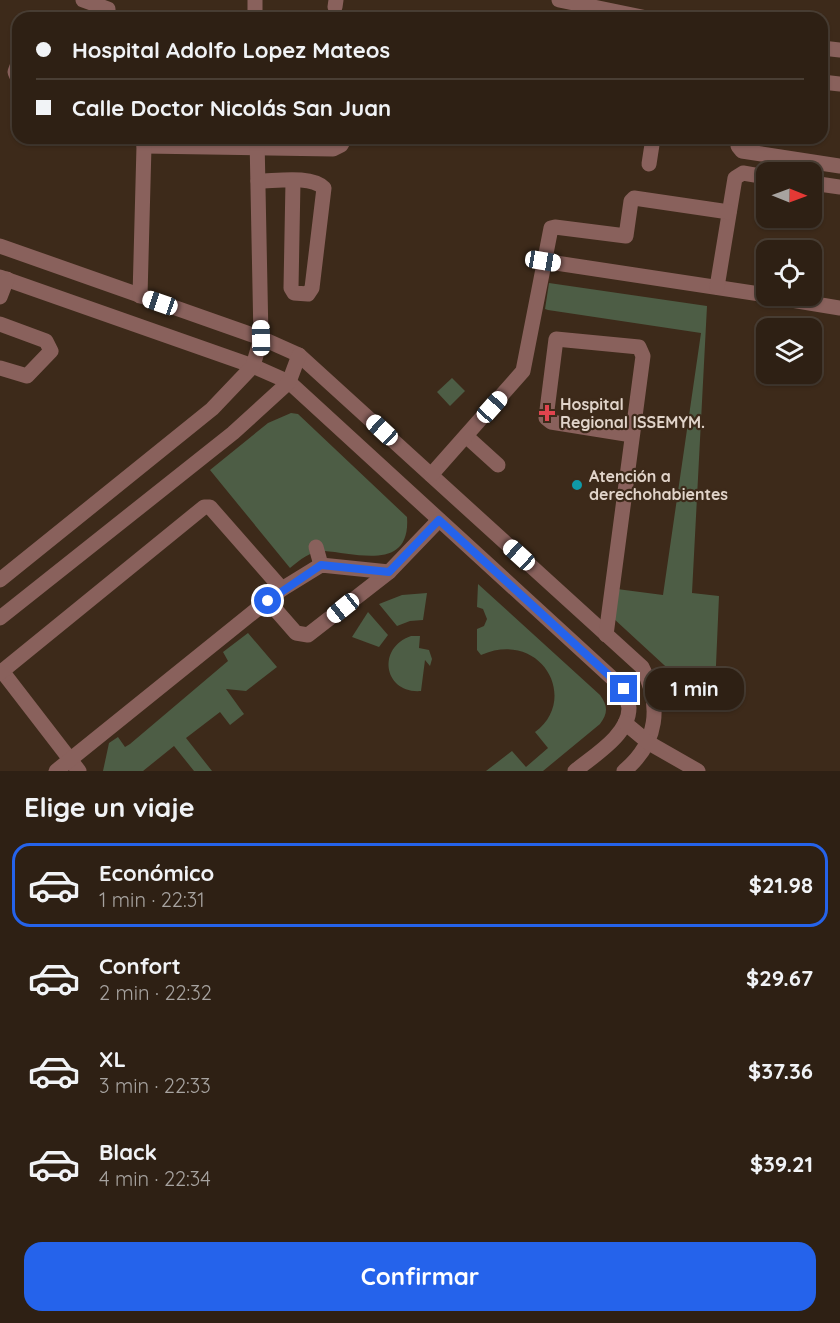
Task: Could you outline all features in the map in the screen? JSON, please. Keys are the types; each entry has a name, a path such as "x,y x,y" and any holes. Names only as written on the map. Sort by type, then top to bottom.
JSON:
{"street":[{"path":"83,0 108,9 108,12"},
{"path":"559,0 618,12"},
{"path":"140,296 144,144"},
{"path":"0,580 212,409 253,366 261,338 257,144"},
{"path":"303,144 333,149 342,144"},
{"path":"649,165 652,144"},
{"path":"738,144 742,152 840,166"},
{"path":"717,287 729,212 738,174 756,176"},
{"path":"258,181 292,181 315,182 324,188 312,288 308,294 294,293 291,288 292,181"},
{"path":"822,184 840,187"},
{"path":"431,475 523,371 549,232 555,227 626,236 632,199 729,212"},
{"path":"0,246 261,338 299,354 642,667 652,686 653,723 649,743 624,771"},
{"path":"543,261 756,293"},
{"path":"0,297 3,278 253,366 289,382 624,689 628,708 625,723 612,740 575,771"},
{"path":"822,305 840,308"},
{"path":"0,324 46,341 51,351 27,376 0,368"},
{"path":"606,635 632,435 642,350 639,347 556,339 546,418 551,422 632,435"},
{"path":"0,618 233,433 289,382 299,354"},
{"path":"466,436 498,465"},
{"path":"74,765 1,672 204,507 210,507 282,589"},
{"path":"268,601 297,633 308,634 389,572 439,520"},
{"path":"316,547 321,565"},
{"path":"56,771 74,765 282,589 321,565 389,572"},
{"path":"625,723 649,743 698,771"}],"green space":[{"path":"549,283 707,306 692,593 719,596 714,711 613,618 617,589 663,595 701,333 548,310 545,309"},
{"path":"452,378 465,391 450,406 437,392"},
{"path":"291,413 298,414 407,517 406,534 400,546 391,552 365,556 319,551 306,556 290,568 210,470 268,423"},
{"path":"478,584 600,695 604,703 606,713 600,724 543,771 486,771 512,751 526,767 548,748 535,732 548,718 554,702 554,686 547,671 536,659 521,651 502,649 481,655 477,650 477,629 484,626 487,619 483,609 477,607"},
{"path":"427,593 423,620 410,621 397,626 379,604 402,595"},
{"path":"368,612 388,635 379,647 352,637"},
{"path":"248,633 277,667 246,691 226,689 244,714 230,725 220,712 186,738 212,771 194,771 174,746 143,771 103,771 109,743 118,737 125,747 130,744 228,661 223,652"},
{"path":"411,636 420,636 419,648 429,650 432,659 430,666 425,660 421,691 409,690 399,685 392,678 389,669 389,659 393,650 400,642"}],"place":[{"name":"Hospital Regional ISSEMYM.","path":"547,413"},
{"name":"Atención a derechohabientes","path":"577,485"}],"route":[{"path":"268,601 312,568 321,565 389,572 439,520 624,689"}]}
